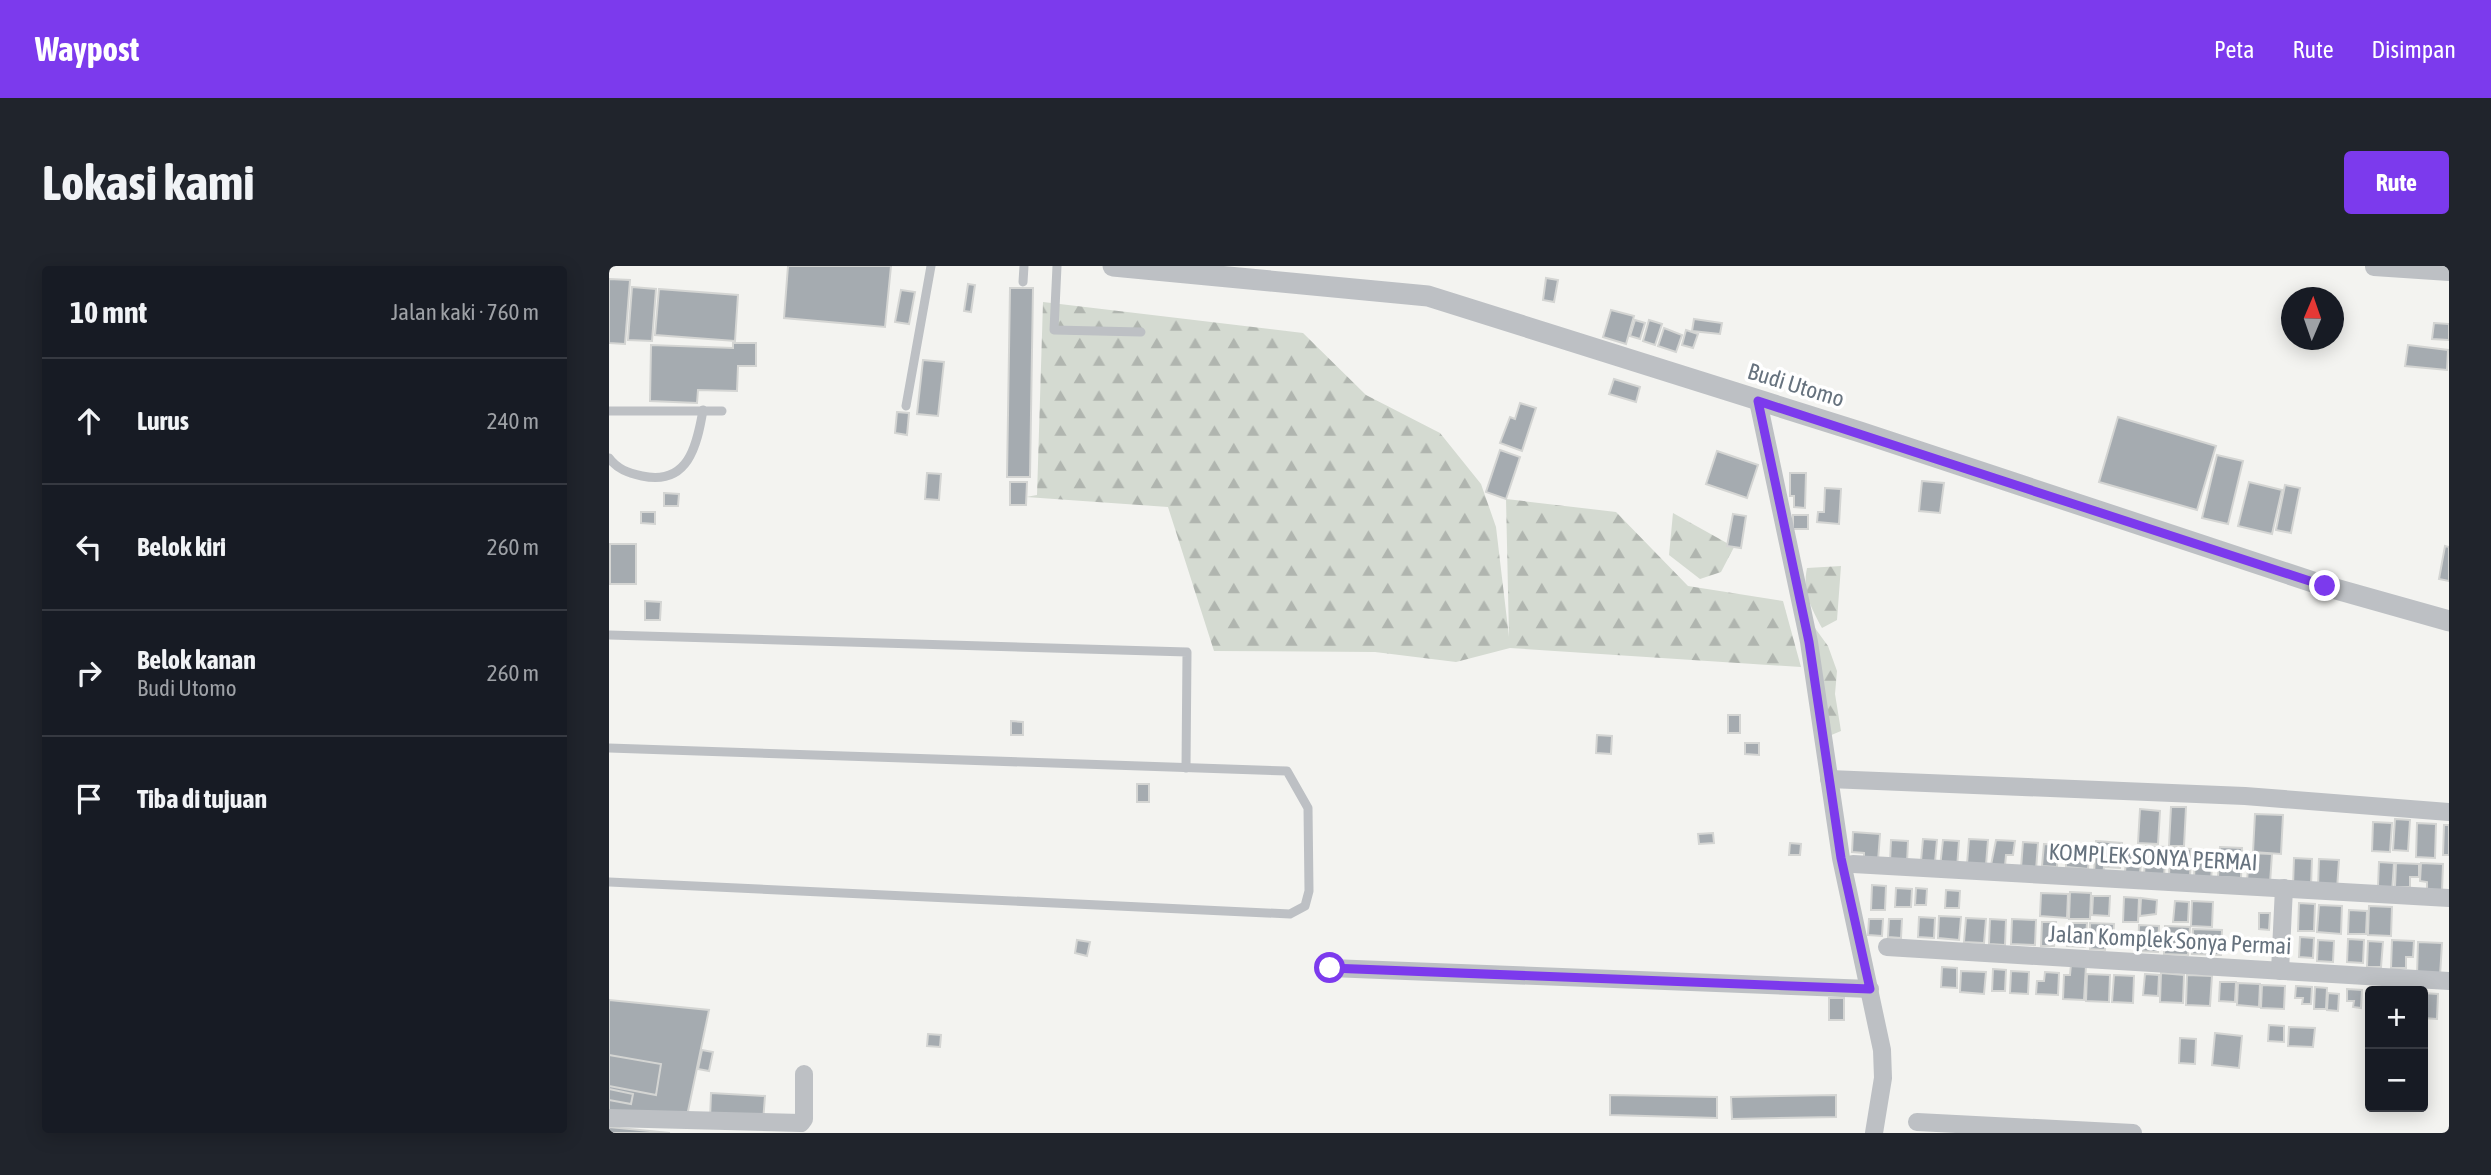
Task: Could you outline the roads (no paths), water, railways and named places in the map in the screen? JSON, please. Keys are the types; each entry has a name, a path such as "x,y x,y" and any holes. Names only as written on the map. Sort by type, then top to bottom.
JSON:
{"street":[{"name":"Budi Utomo","path":"1113,266 1429,296 2325,586 2449,621"},
{"path":"2374,267 2449,272"},
{"path":"1758,401 1809,642 1841,858 1882,1050 1883,1078 1874,1133"},
{"path":"1829,779 2245,796 2449,813"},
{"name":"KOMPLEK SONYA PERMAI","path":"1853,864 2449,898"},
{"path":"2280,971 2284,888"},
{"name":"Jalan Komplek Sonya Permai","path":"1887,947 2449,981"},
{"path":"1330,968 1870,989"},
{"path":"609,1118 801,1123 804,1119 804,1074"},
{"path":"1917,1122 2133,1133"}],"lane":[{"path":"906,406 931,266"},
{"path":"1023,282 1024,266"},
{"path":"1057,266 1054,330 1141,332"},
{"path":"609,458 616,468 636,475 665,478 679,470 693,452 703,410"},
{"path":"609,411 722,411"},
{"path":"609,635 1187,652 1186,768"},
{"path":"609,748 1287,771 1308,808 1309,891 1305,906 1290,914 1177,911 609,882"}]}
